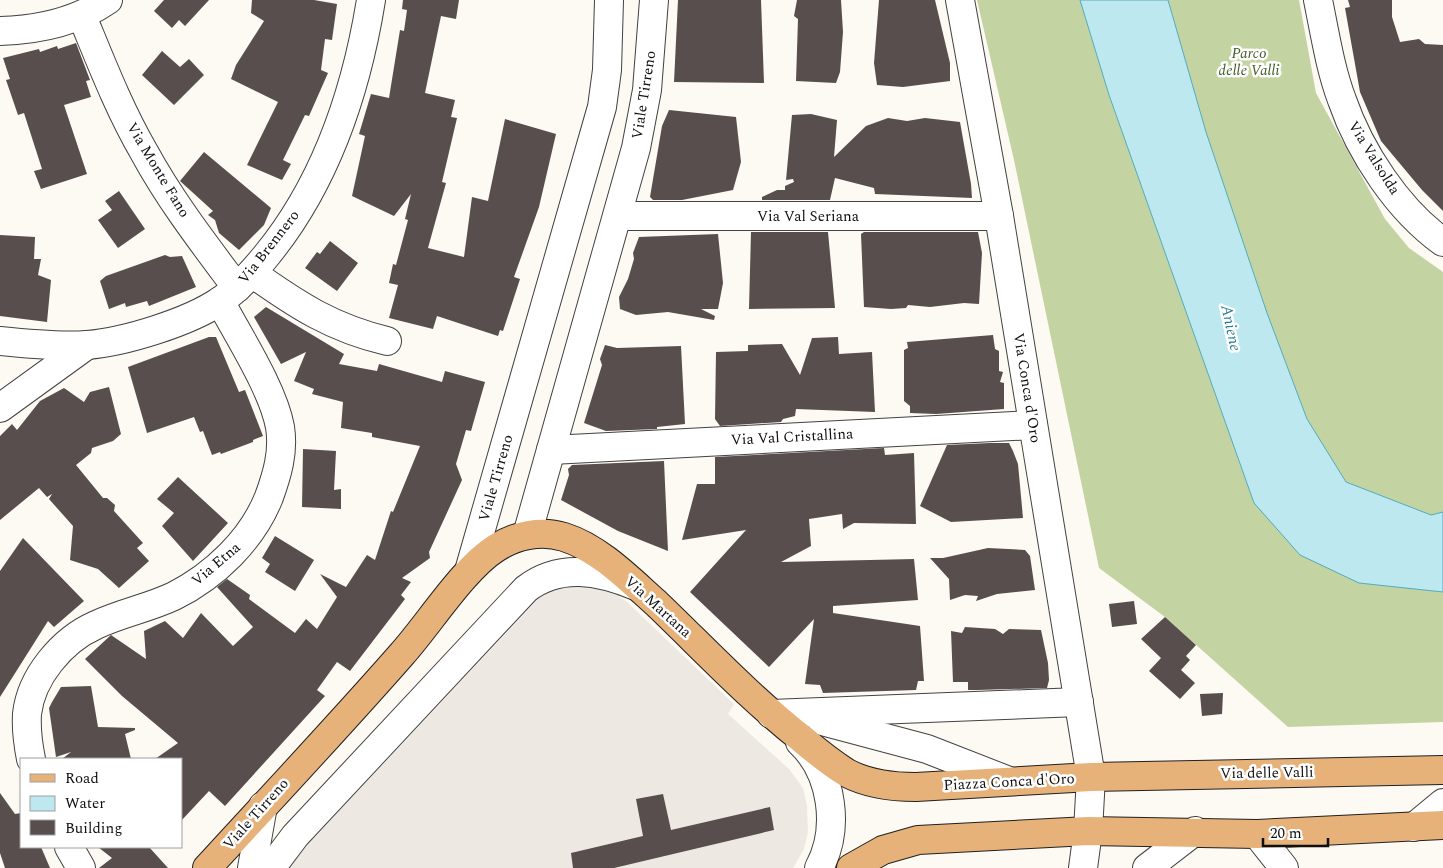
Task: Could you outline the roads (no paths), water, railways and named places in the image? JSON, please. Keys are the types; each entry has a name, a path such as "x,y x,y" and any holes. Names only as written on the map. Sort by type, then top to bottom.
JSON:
{"main road":[{"name":"Via Martana","path":"527,535 542,533 572,540 602,558 637,586 771,714"},
{"path":"469,571 497,547 527,535"},
{"name":"Viale Tirreno","path":"207,868 402,654 469,571"},
{"name":"Piazza Conca d'Oro","path":"771,714 836,765 854,776 870,781 906,787 1091,777"},
{"name":"Via delle Valli","path":"1091,777 1443,770"},
{"path":"851,868 883,850 918,840 1088,831 1196,831 1257,834 1443,825"}],"street":[{"path":"0,31 36,28 82,16 108,0"},
{"name":"Via Brennero","path":"0,341 86,345 150,330 194,315 237,287 274,246 307,199 324,164 358,66 371,0"},
{"name":"Viale Tirreno","path":"469,571 602,107 607,70 609,0"},
{"name":"Viale Tirreno","path":"527,535 618,216 644,108 652,50 654,0"},
{"name":"Via Conca d'Oro","path":"960,0 999,216 1091,777"},
{"name":"Via Valsolda","path":"1318,0 1332,69 1342,101 1356,131 1373,162 1396,194 1416,218 1443,242"},
{"name":"Via Monte Fano","path":"82,16 110,83 144,153 184,215 237,287"},
{"name":"Via Val Seriana","path":"618,216 999,216"},
{"path":"237,287 314,315 345,329 387,341"},
{"name":"Via Etna","path":"31,758 27,722 32,693 45,671 64,646 88,628 173,596 201,579 245,539 257,522 266,504 280,462 280,429 237,287"},
{"path":"0,408 86,345"},
{"name":"Via Val Cristallina","path":"551,450 1033,425"},
{"path":"270,868 306,824 517,597 530,586 551,576 580,572 611,576 637,586"},
{"path":"771,714 1079,702"},
{"path":"771,714 813,719 869,732 927,749 1009,781"},
{"path":"771,714 807,748 818,765 825,781 830,802 830,822 828,842 819,868"},
{"name":"Piazza Conca d'Oro","path":"1088,831 1091,777"},
{"path":"1414,827 1443,803"},
{"path":"252,868 263,806"},
{"path":"1083,868 1088,831"},
{"path":"1147,868 1196,831"},
{"path":"1257,834 1284,868"},
{"path":"70,848 81,868"}],"water":[{"name":"Aniene","path":"1080,0 1168,0 1206,132 1267,313 1307,419 1346,482 1431,515 1443,512 1443,592 1359,583 1300,555 1254,503 1109,95"}],"park label":[{"name":"Parco delle Valli","path":"1249,62"}]}
